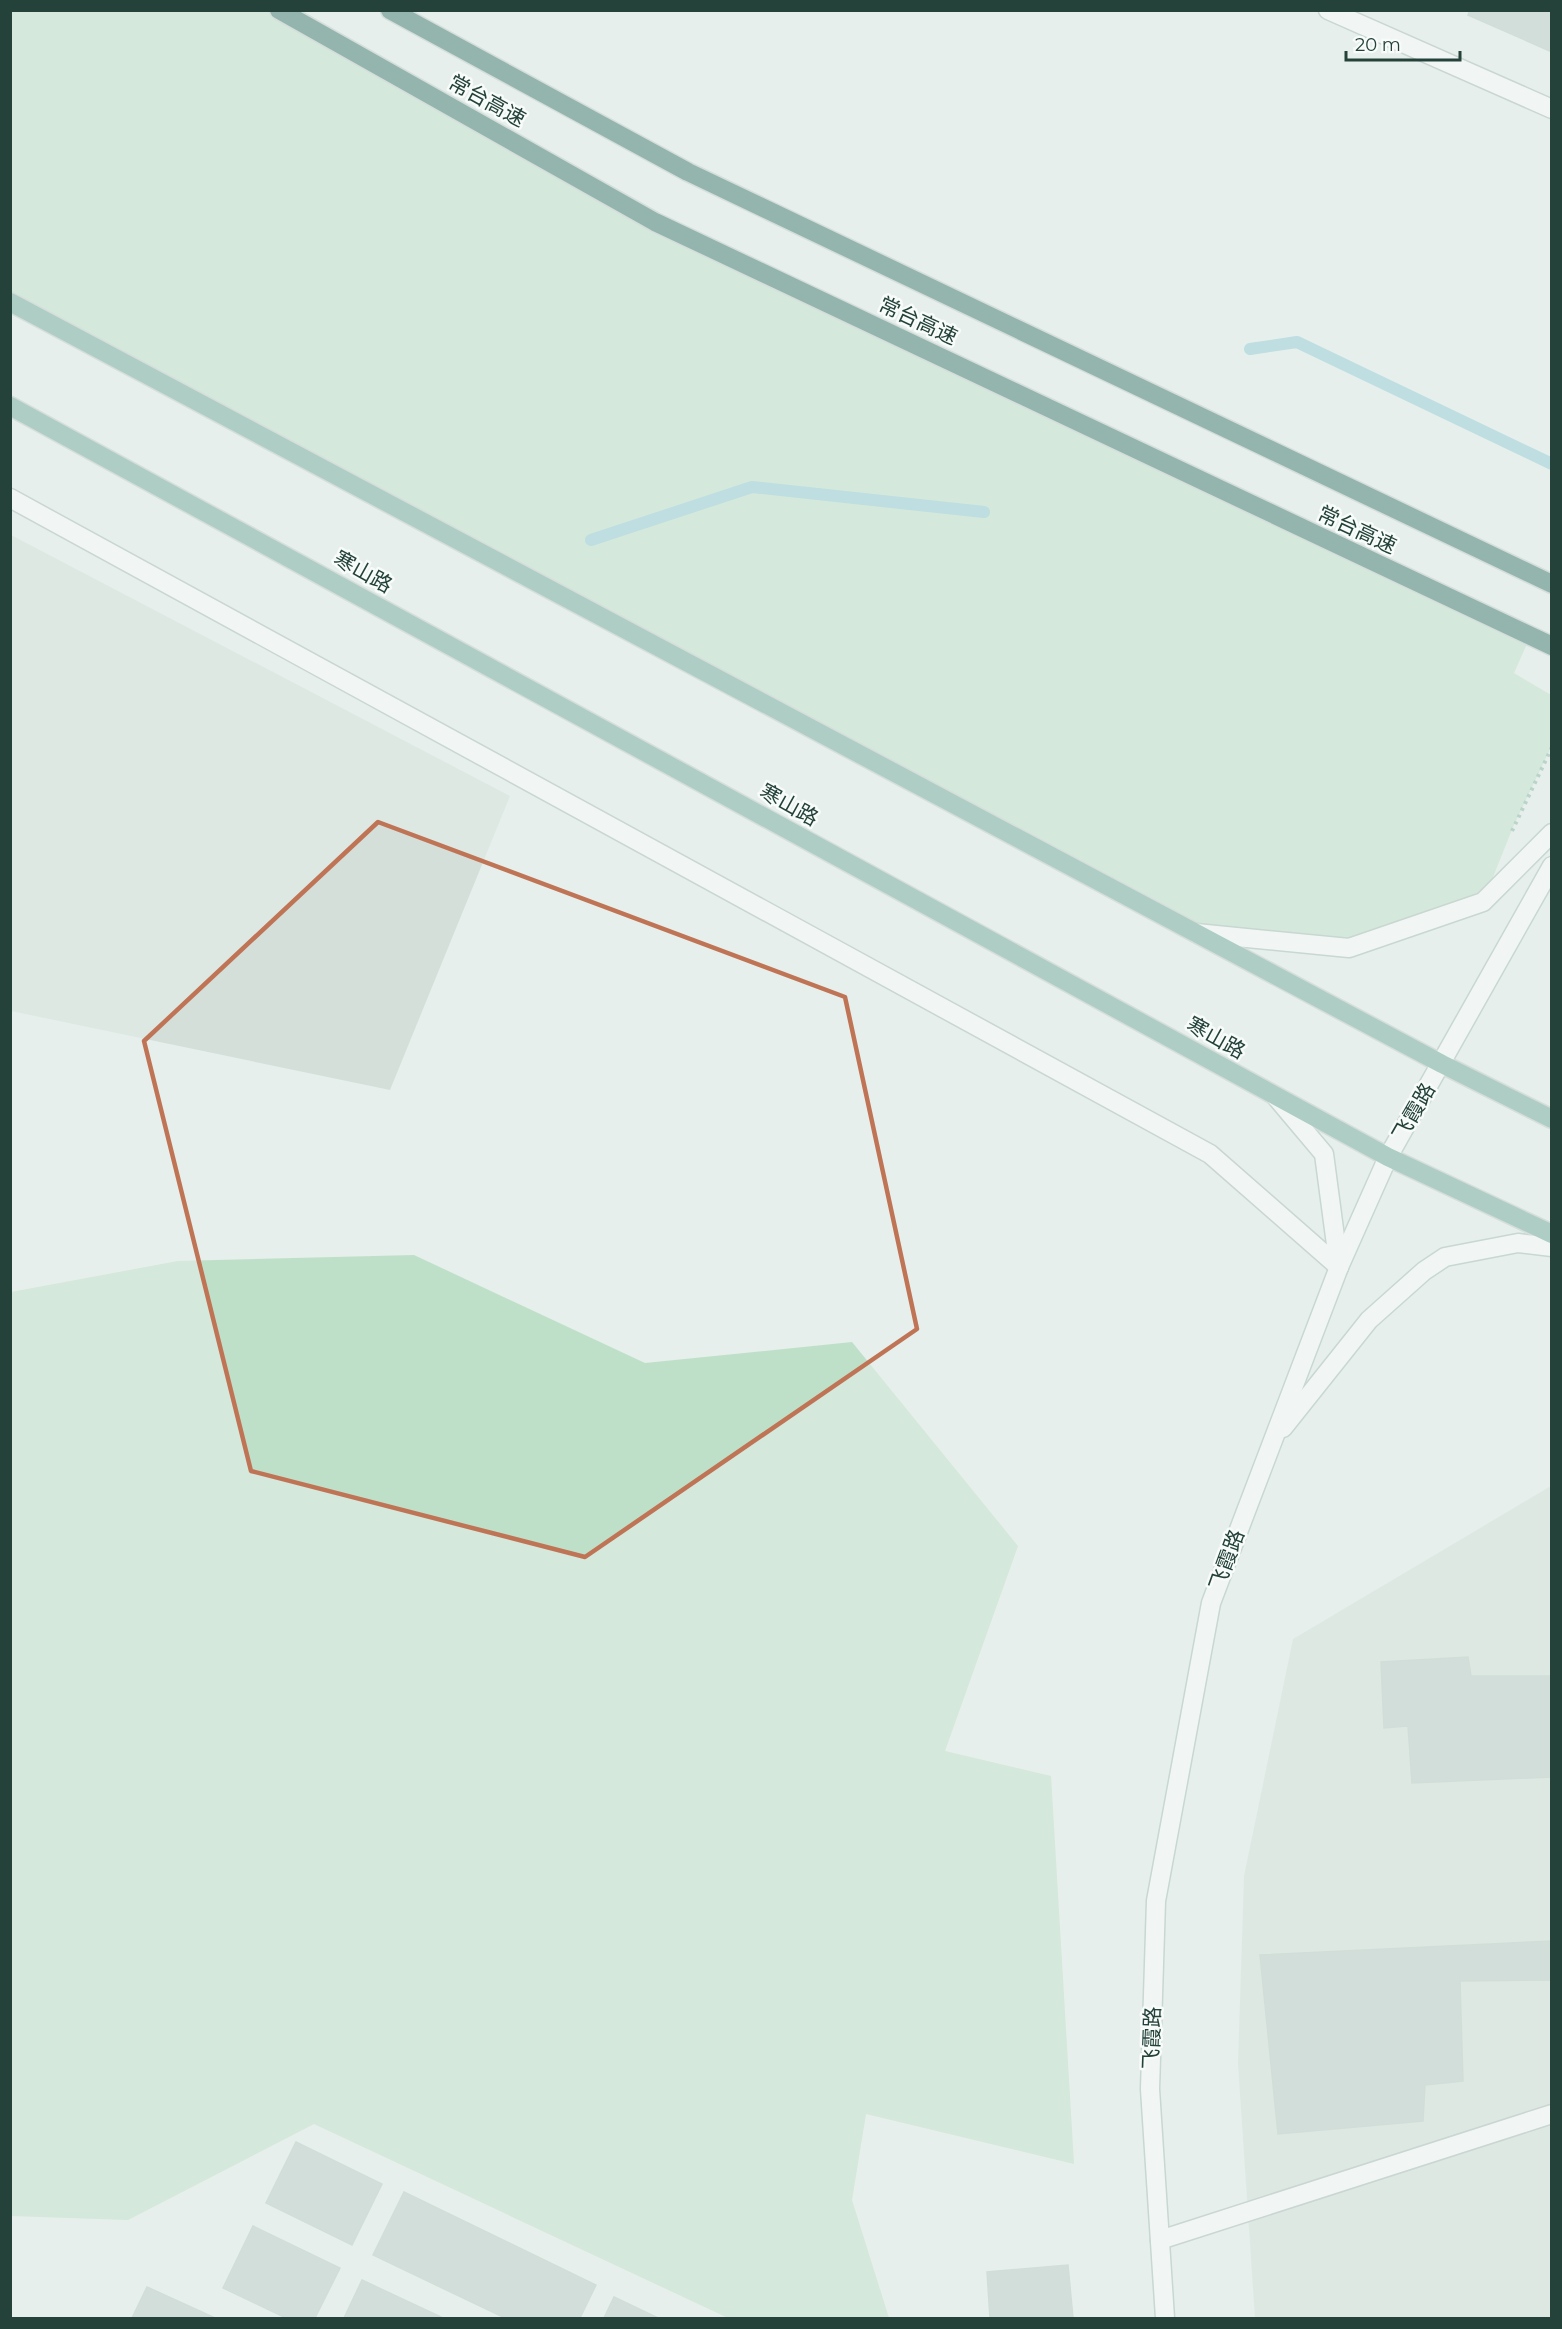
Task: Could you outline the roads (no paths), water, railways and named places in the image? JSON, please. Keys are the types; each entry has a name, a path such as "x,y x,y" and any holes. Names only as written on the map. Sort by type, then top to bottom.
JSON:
{"highway":[{"name":"常台高速","path":"279,10 656,222 1551,646"},
{"name":"常台高速","path":"390,10 688,172 1551,584"}],"main road":[{"path":"1328,10 1551,108"},
{"path":"10,302 1442,1064 1551,1119"},
{"name":"寒山路","path":"10,406 1388,1157 1551,1234"},
{"path":"10,498 1210,1154 1339,1267"},
{"path":"1196,933 1349,948 1483,902 1551,833"},
{"name":"飞霞路","path":"1165,2319 1150,2090 1156,1901 1211,1604 1339,1267 1388,1157 1551,866"},
{"path":"1276,1096 1324,1154 1339,1267"},
{"path":"1270,1444 1369,1320 1424,1270 1445,1257 1518,1244 1551,1247"},
{"path":"1160,2240 1551,2114"}],"waterway":[{"path":"1250,349 1297,342 1552,464"},
{"path":"591,540 752,487 984,512"}]}
